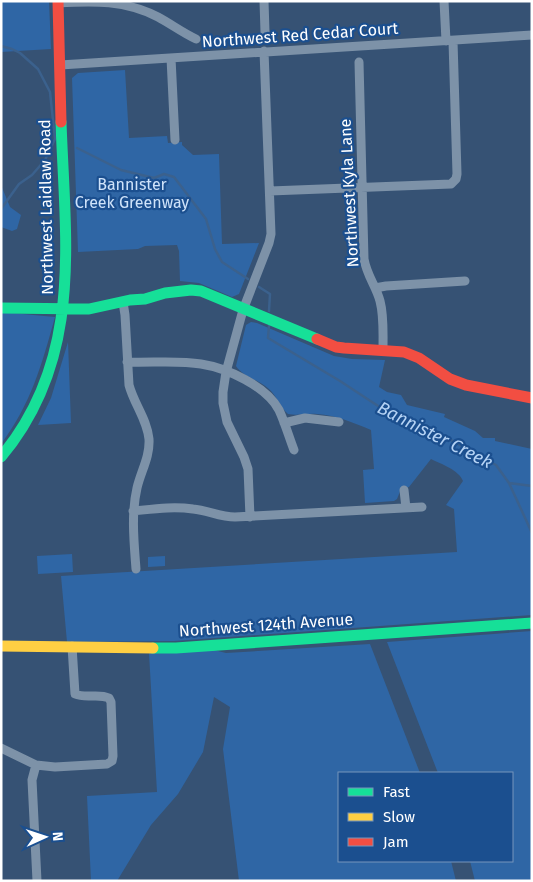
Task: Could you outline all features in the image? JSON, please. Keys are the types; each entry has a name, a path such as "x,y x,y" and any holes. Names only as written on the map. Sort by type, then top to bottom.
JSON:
{"street":[{"path":"58,2 105,1 120,4 159,17 196,39"},
{"path":"264,1 265,32"},
{"path":"270,191 450,184 456,179 449,41 444,1"},
{"name":"Northwest Laidlaw Road","path":"1,457 26,424 38,399 57,344 63,308 66,267 58,2"},
{"name":"Northwest Red Cedar Court","path":"60,65 532,36"},
{"path":"250,517 248,469 227,422 223,403 226,372 243,310 269,243 270,191 264,51"},
{"path":"171,58 175,140"},
{"name":"Northwest Kyla Lane","path":"359,62 364,259 366,271 375,288 382,310 383,349"},
{"path":"375,288 465,281"},
{"path":"1,308 89,310 145,299 165,292 201,291 243,310 262,315 336,346 354,350 383,349 401,351 419,357 446,376 464,385 532,398"},
{"path":"123,302 130,390 146,425 149,440 148,454 137,488 133,511 136,569"},
{"path":"127,362 200,364 226,372 257,386 270,398 278,410 294,450"},
{"path":"284,423 305,418 338,422"},
{"path":"404,490 406,508"},
{"path":"133,511 180,508 200,510 227,517 250,517 422,507"},
{"name":"Northwest 124th Avenue","path":"1,646 176,648 532,623"},
{"path":"1,748 36,765 55,767 107,764 112,761 111,702 105,696 80,696 75,694 72,646"},
{"path":"36,765 32,780 37,881"}],"green space":[{"path":"1,1 49,1 51,49 1,52"},
{"name":"Bannister Creek Greenway","path":"125,70 129,138 167,136 168,143 182,142 182,145 193,155 219,154 222,244 259,243 239,294 232,297 199,283 180,281 177,245 78,252 72,78 78,73"},
{"path":"1,185 10,207 21,215 17,229 12,231 1,227"},
{"path":"1,312 55,317 28,399 1,444"},
{"path":"251,322 334,356 352,359 385,360 379,387 387,392 401,395 407,405 445,414 444,417 475,431 483,438 495,438 495,441 532,449 532,615 174,641 67,642 61,576 457,552 454,509 446,505 463,481 461,477 449,468 431,459 409,487 401,489 397,499 394,501 365,503 363,470 374,469 371,430 331,416 288,414 269,389 239,370 236,366 246,325"},
{"path":"68,342 71,423 38,425 51,398"},
{"path":"72,554 73,572 38,574 37,556"},
{"path":"165,556 165,566 148,567 148,557"},
{"path":"532,631 532,881 475,881 470,862 513,862 513,772 438,772 387,642"},
{"path":"370,644 420,772 338,772 338,862 451,862 456,881 239,881 223,749 230,707 214,697 203,752 178,794 151,825 117,881 91,881 87,796 157,792 149,653 214,650 226,653"}],"waterway":[{"path":"1,46 20,53 38,69 50,92 55,139 45,160 32,175 19,184 1,209"},
{"name":"Bannister Creek","path":"77,148 121,170 154,178 164,174 174,177 206,219 215,249 222,262 248,279"},
{"name":"Bannister Creek","path":"259,287 270,294 269,311"},
{"name":"Bannister Creek","path":"269,326 268,338 340,381 404,423 453,441 496,465 509,483 532,533"},
{"path":"509,483 532,486"}],"traffic: fast":[{"path":"1,457 28,419 46,380 58,339 64,297 66,254 61,122"},
{"path":"1,308 89,309 130,300 145,299 165,293 191,290 201,291 317,339"},
{"path":"153,648 176,648 532,623"}],"traffic: slow":[{"path":"1,646 153,648"}],"traffic: jam":[{"path":"58,1 61,122"},
{"path":"317,339 336,347 404,352 419,358 450,379 466,385 532,398"}]}
